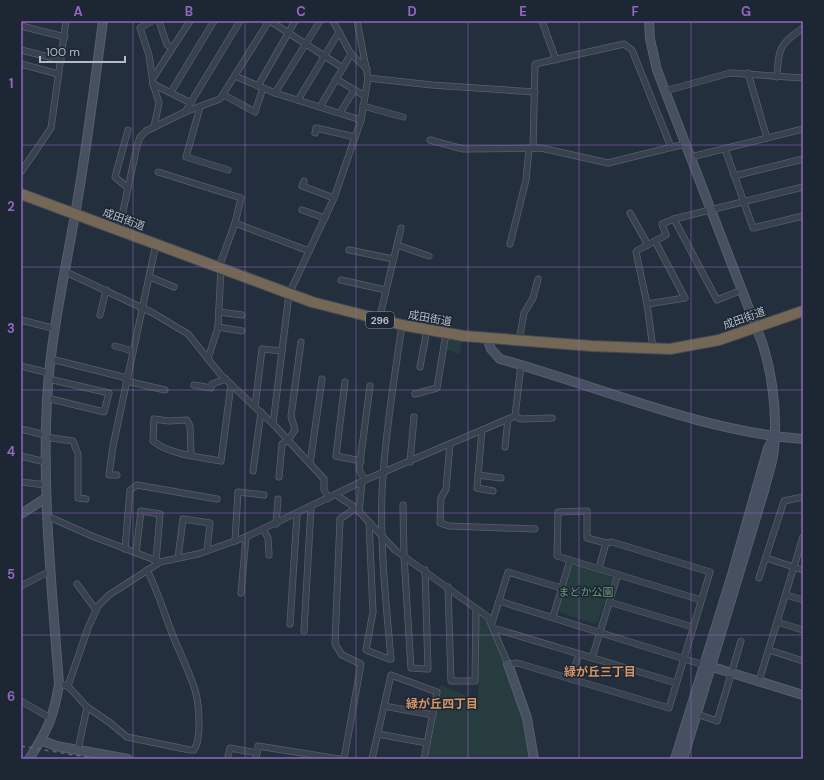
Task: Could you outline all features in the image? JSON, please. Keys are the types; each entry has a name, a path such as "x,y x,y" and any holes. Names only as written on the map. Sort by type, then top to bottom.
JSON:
{"highway":[{"name":"成田街道","path":"21,194 312,302 379,320 446,333 519,341 653,349 702,344 803,311"}],"street":[{"path":"21,172 51,128 58,74 65,37 66,21"},
{"path":"29,759 52,718 59,684 46,516 45,436 47,398 51,359 75,214 103,21"},
{"path":"152,21 140,28 149,55 153,81 159,103 154,127"},
{"path":"159,21 167,45 172,48"},
{"path":"153,81 190,21"},
{"path":"171,92 214,21"},
{"path":"185,112 240,21"},
{"path":"119,230 140,137 146,131 185,112 220,99 224,95 270,21 342,68"},
{"path":"224,95 255,112 260,87 287,32 295,21"},
{"path":"275,93 320,21"},
{"path":"334,21 350,54 367,69"},
{"path":"273,424 289,294 334,198 361,120 364,106 368,78 357,21"},
{"path":"542,21 556,60"},
{"path":"649,21 653,52 665,91 767,359 771,376 775,411 774,450 764,491 675,759"},
{"path":"21,26 65,37"},
{"path":"777,77 779,52 781,46 803,28"},
{"path":"298,100 339,32"},
{"path":"510,244 526,180 531,148 535,92 535,64 624,44 632,50 671,148"},
{"path":"21,50 61,60"},
{"path":"320,107 350,54"},
{"path":"21,64 58,74"},
{"path":"665,91 730,73 803,78"},
{"path":"748,74 767,138"},
{"path":"235,76 275,93 361,120"},
{"path":"368,78 432,85 535,92"},
{"path":"336,79 365,96"},
{"path":"153,81 191,103"},
{"path":"340,113 354,90"},
{"path":"364,106 403,117"},
{"path":"200,107 186,157 228,170"},
{"path":"316,133 316,128 355,137"},
{"path":"691,157 803,129"},
{"path":"128,130 115,177 128,188"},
{"path":"430,140 463,148 531,148 608,163 685,144"},
{"path":"725,149 753,228 803,216"},
{"path":"734,176 803,159"},
{"path":"158,172 241,198 235,223 220,268 218,326 208,359"},
{"path":"304,181 302,186 334,198"},
{"path":"653,349 647,304 636,252 666,235 662,224 674,219 803,187"},
{"path":"302,210 325,218"},
{"path":"630,213 648,244"},
{"path":"674,219 717,300 742,290"},
{"path":"235,223 309,251"},
{"path":"379,320 400,228"},
{"path":"647,304 685,298 655,241"},
{"path":"117,475 109,475 113,446 156,244"},
{"path":"397,245 429,256"},
{"path":"349,250 393,260"},
{"path":"66,272 171,322 188,334 226,379 273,424 324,479 324,490 329,498"},
{"path":"150,277 174,287"},
{"path":"341,280 386,290"},
{"path":"519,341 524,313 533,298 538,280"},
{"path":"100,315 106,290"},
{"path":"219,312 242,314"},
{"path":"21,320 56,329"},
{"path":"369,522 373,612 366,650 389,659 391,658 382,536 384,473 389,411 402,325"},
{"path":"218,326 242,331"},
{"path":"420,367 427,330"},
{"path":"415,394 437,388 446,333"},
{"path":"488,338 491,348 500,359 677,414 756,434 803,439"},
{"path":"279,477 282,444 288,440 295,430 291,416 301,342"},
{"path":"115,346 133,351"},
{"path":"255,407 262,349 282,351"},
{"path":"51,359 166,390"},
{"path":"515,416 521,365"},
{"path":"21,366 109,394 104,412 47,398"},
{"path":"194,386 211,388 212,384 226,379"},
{"path":"310,464 322,379"},
{"path":"345,382 336,456 361,461"},
{"path":"191,455 190,426 187,420 169,421 154,419 153,441 162,448 191,455 221,461 231,384"},
{"path":"357,510 363,481 360,470 370,386"},
{"path":"254,471 261,412"},
{"path":"68,686 96,610 109,595 158,562 207,551 246,537 297,514 363,481 515,416 521,419 552,418"},
{"path":"410,462 414,417"},
{"path":"505,447 508,419"},
{"path":"21,429 73,442 78,454 78,498 86,499"},
{"path":"482,430 477,488 492,491"},
{"path":"450,444 446,490 441,498 440,524 449,526 535,529"},
{"path":"21,456 45,462"},
{"path":"478,475 501,478"},
{"path":"21,482 46,485"},
{"path":"125,549 130,490 137,485 217,498"},
{"path":"235,541 238,492 264,495"},
{"path":"336,495 357,510 404,557 425,570 488,617 508,664 527,718 534,759"},
{"path":"759,578 784,501 803,497"},
{"path":"21,514 46,498"},
{"path":"276,524 278,499"},
{"path":"403,505 404,557 411,668 428,669 425,570"},
{"path":"304,631 311,507"},
{"path":"344,759 361,664 342,655 335,644 340,518 357,510"},
{"path":"136,553 141,511 160,514 158,562"},
{"path":"508,664 518,663 669,708 710,572 612,542 606,543 588,538 587,511 558,512 557,556 701,600"},
{"path":"290,624 297,514"},
{"path":"46,516 158,562"},
{"path":"178,558 184,519 210,523 207,551"},
{"path":"263,529 268,538 269,555"},
{"path":"241,593 246,537"},
{"path":"759,681 803,537"},
{"path":"599,568 606,543"},
{"path":"766,558 803,570"},
{"path":"552,617 570,560"},
{"path":"59,684 68,686 87,707 127,737 194,750 199,730 195,690 172,634 158,590 148,570"},
{"path":"21,586 50,571"},
{"path":"492,626 508,572 561,588"},
{"path":"592,658 618,574"},
{"path":"77,584 96,610"},
{"path":"448,587 451,681 475,682 476,609"},
{"path":"786,594 803,600"},
{"path":"499,601 803,695"},
{"path":"609,602 693,627"},
{"path":"777,622 803,630"},
{"path":"492,626 676,684"},
{"path":"697,714 717,721 741,641"},
{"path":"769,650 803,660"},
{"path":"571,679 578,654"},
{"path":"683,759 697,714 707,666"},
{"path":"372,759 391,675 437,692 424,759"},
{"path":"21,701 52,718"},
{"path":"384,706 433,715"},
{"path":"78,750 87,707"},
{"path":"378,734 427,743"},
{"path":"41,740 56,746 113,758 128,759"},
{"path":"256,759 258,746 339,759"},
{"path":"228,756 230,748 257,752"}],"green space":[{"path":"448,339 462,341 460,354 444,349"},
{"name":"まどか公園","path":"577,565 610,575 612,579 598,622 595,624 561,613 559,609 572,566"},
{"path":"477,616 481,616 493,634 520,696 527,719 534,759 424,759 440,685 478,700"}],"railway":[{"path":"21,746 98,759"}],"district":[{"name":"緑が丘三丁目","path":"600,672"},
{"name":"緑が丘四丁目","path":"442,704"}]}
